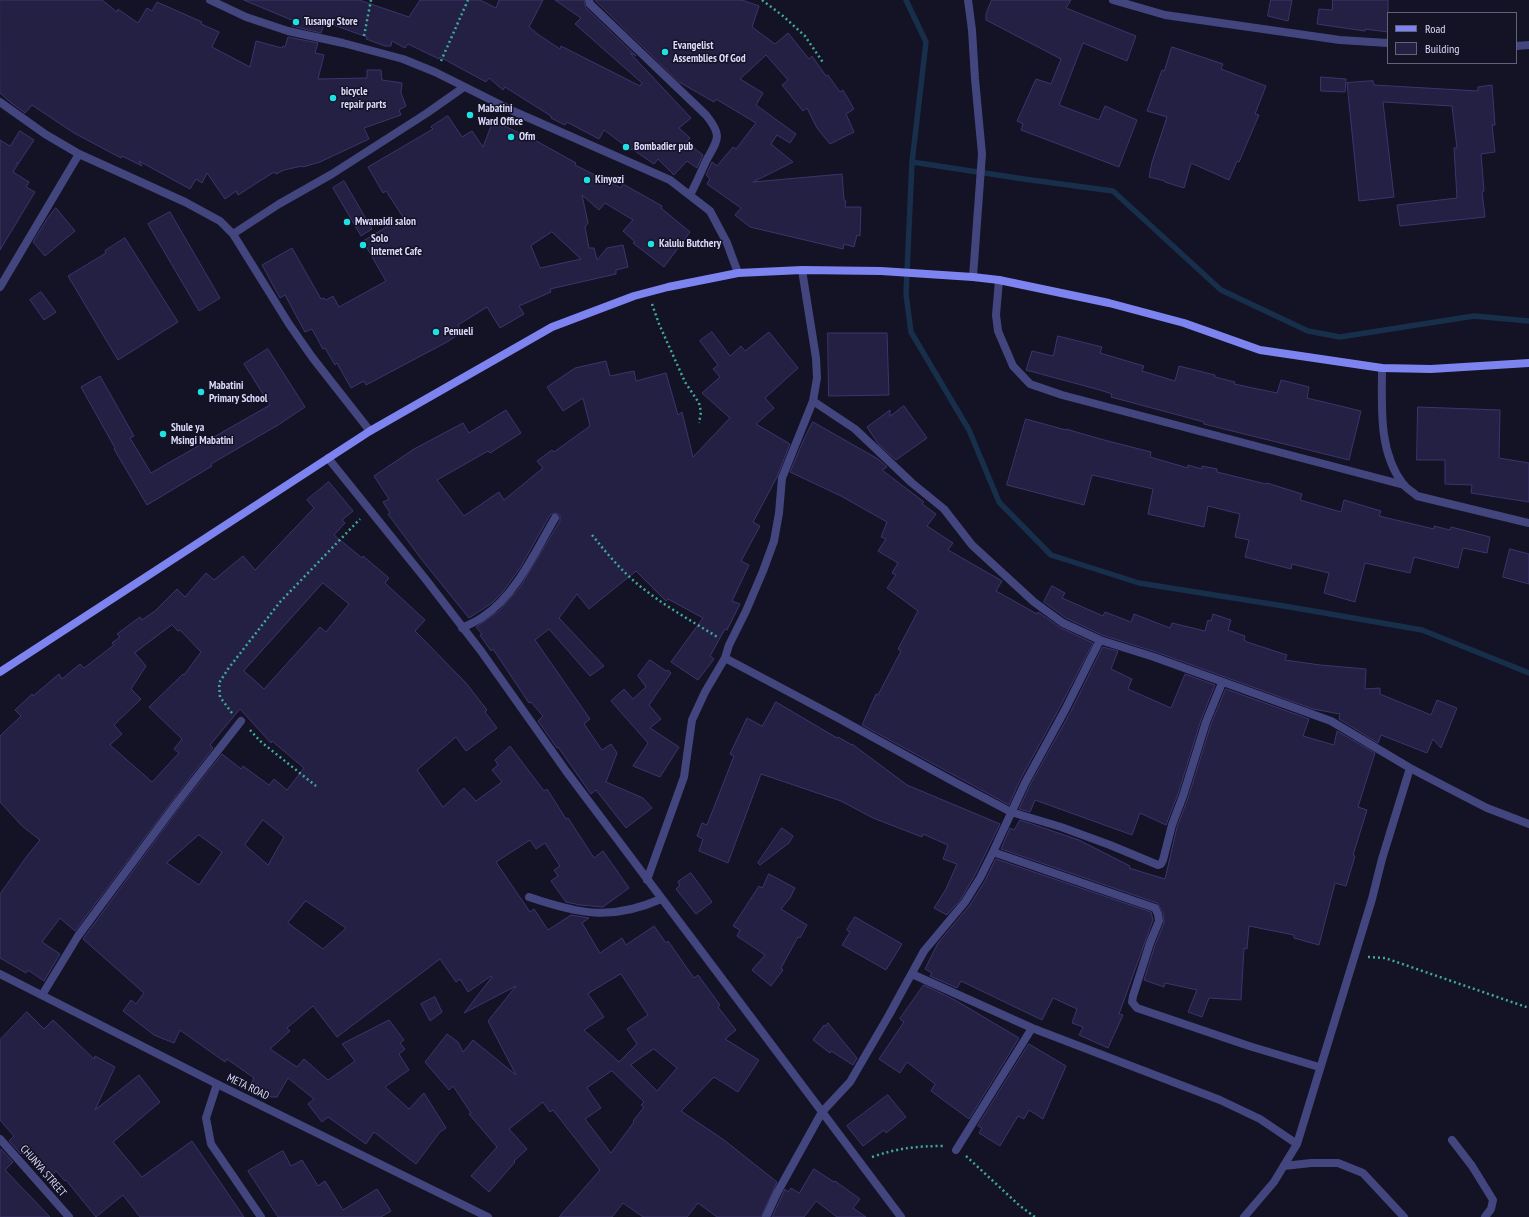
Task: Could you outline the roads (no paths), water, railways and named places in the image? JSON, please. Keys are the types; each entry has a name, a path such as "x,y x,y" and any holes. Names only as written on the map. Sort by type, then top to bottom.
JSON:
{"main road":[{"path":"0,672 370,431 552,327 592,311 648,292 668,287 738,273 802,270 880,271 973,276 1109,303 1176,321 1260,350 1382,368 1432,369 1529,363"}],"street":[{"path":"210,0 246,17 288,31 403,59 435,72 513,111 670,180 710,211 727,243 738,273"},
{"path":"588,0 590,4 628,42 706,114 715,126 717,144 706,161 690,195"},
{"path":"968,0 972,30 982,154 973,276"},
{"path":"1113,0 1165,15 1340,40 1387,42"},
{"path":"1517,46 1529,45"},
{"path":"232,234 279,204 332,174 427,113 464,87"},
{"path":"0,102 45,134 79,154 186,202 220,221 232,234 289,324 312,357 370,431"},
{"path":"0,287 79,154"},
{"path":"647,880 684,777 692,720 725,658 729,645 746,611 774,541 779,513 782,478 813,401 817,378 816,358 802,270"},
{"path":"999,280 996,315 998,331 1013,366 1030,384 1062,394 1404,485"},
{"path":"1382,368 1382,418 1385,441 1390,461 1404,485 1418,496 1529,523"},
{"path":"813,401 855,429 912,483 944,509 972,545 1034,602 1063,623 1100,640 1154,657 1331,721 1410,768 1487,808 1529,824"},
{"path":"328,458 427,581 661,899 901,1217"},
{"path":"462,628 484,616 503,601 523,573 555,518"},
{"path":"766,1217 822,1112 850,1082 931,942 965,902 993,852 1100,640"},
{"path":"725,658 1012,812 1061,827 1158,865 1161,864 1172,825 1183,796 1206,722 1222,682"},
{"path":"42,995 78,936 240,721"},
{"path":"1244,1217 1274,1182 1297,1144 1319,1068 1372,899 1382,859 1410,768"},
{"path":"993,852 1155,908 1159,921 1150,943 1133,996 1132,1002 1137,1008 1319,1068"},
{"path":"529,897 561,908 584,913 619,913 642,907 661,899"},
{"name":"META ROAD","path":"0,974 218,1084 488,1217"},
{"path":"912,974 1032,1028 1220,1100 1260,1118 1297,1144"},
{"path":"956,1150 1032,1028"},
{"path":"218,1084 206,1118 211,1144 261,1217"},
{"name":"CHUNYA STREET","path":"0,1139 68,1217"},
{"path":"1452,1140 1472,1166 1493,1200 1491,1208 1485,1217"},
{"path":"1284,1166 1311,1163 1338,1163 1362,1173 1404,1217"}],"waterway":[{"path":"906,0 926,42 912,162 906,294 911,332 969,430 999,502 1051,555 1139,583 1422,630 1529,673"},
{"path":"912,162 1113,191 1221,290 1308,331 1340,337 1474,316 1529,321"}],"place":[{"name":"Tusangr Store","path":"296,22"},
{"name":"Evangelist Assemblies Of God","path":"665,52"},
{"name":"bicycle repair parts","path":"333,98"},
{"name":"Mabatini Ward Office","path":"470,115"},
{"name":"Ofm","path":"511,137"},
{"name":"Bombadier pub","path":"626,147"},
{"name":"Kinyozi","path":"587,180"},
{"name":"Mwanaidi salon","path":"347,222"},
{"name":"Kalulu Butchery","path":"651,244"},
{"name":"Solo Internet Cafe","path":"363,245"},
{"name":"Penueli","path":"436,332"},
{"name":"Mabatini Primary School","path":"201,392"},
{"name":"Shule ya Msingi Mabatini","path":"163,434"}]}
